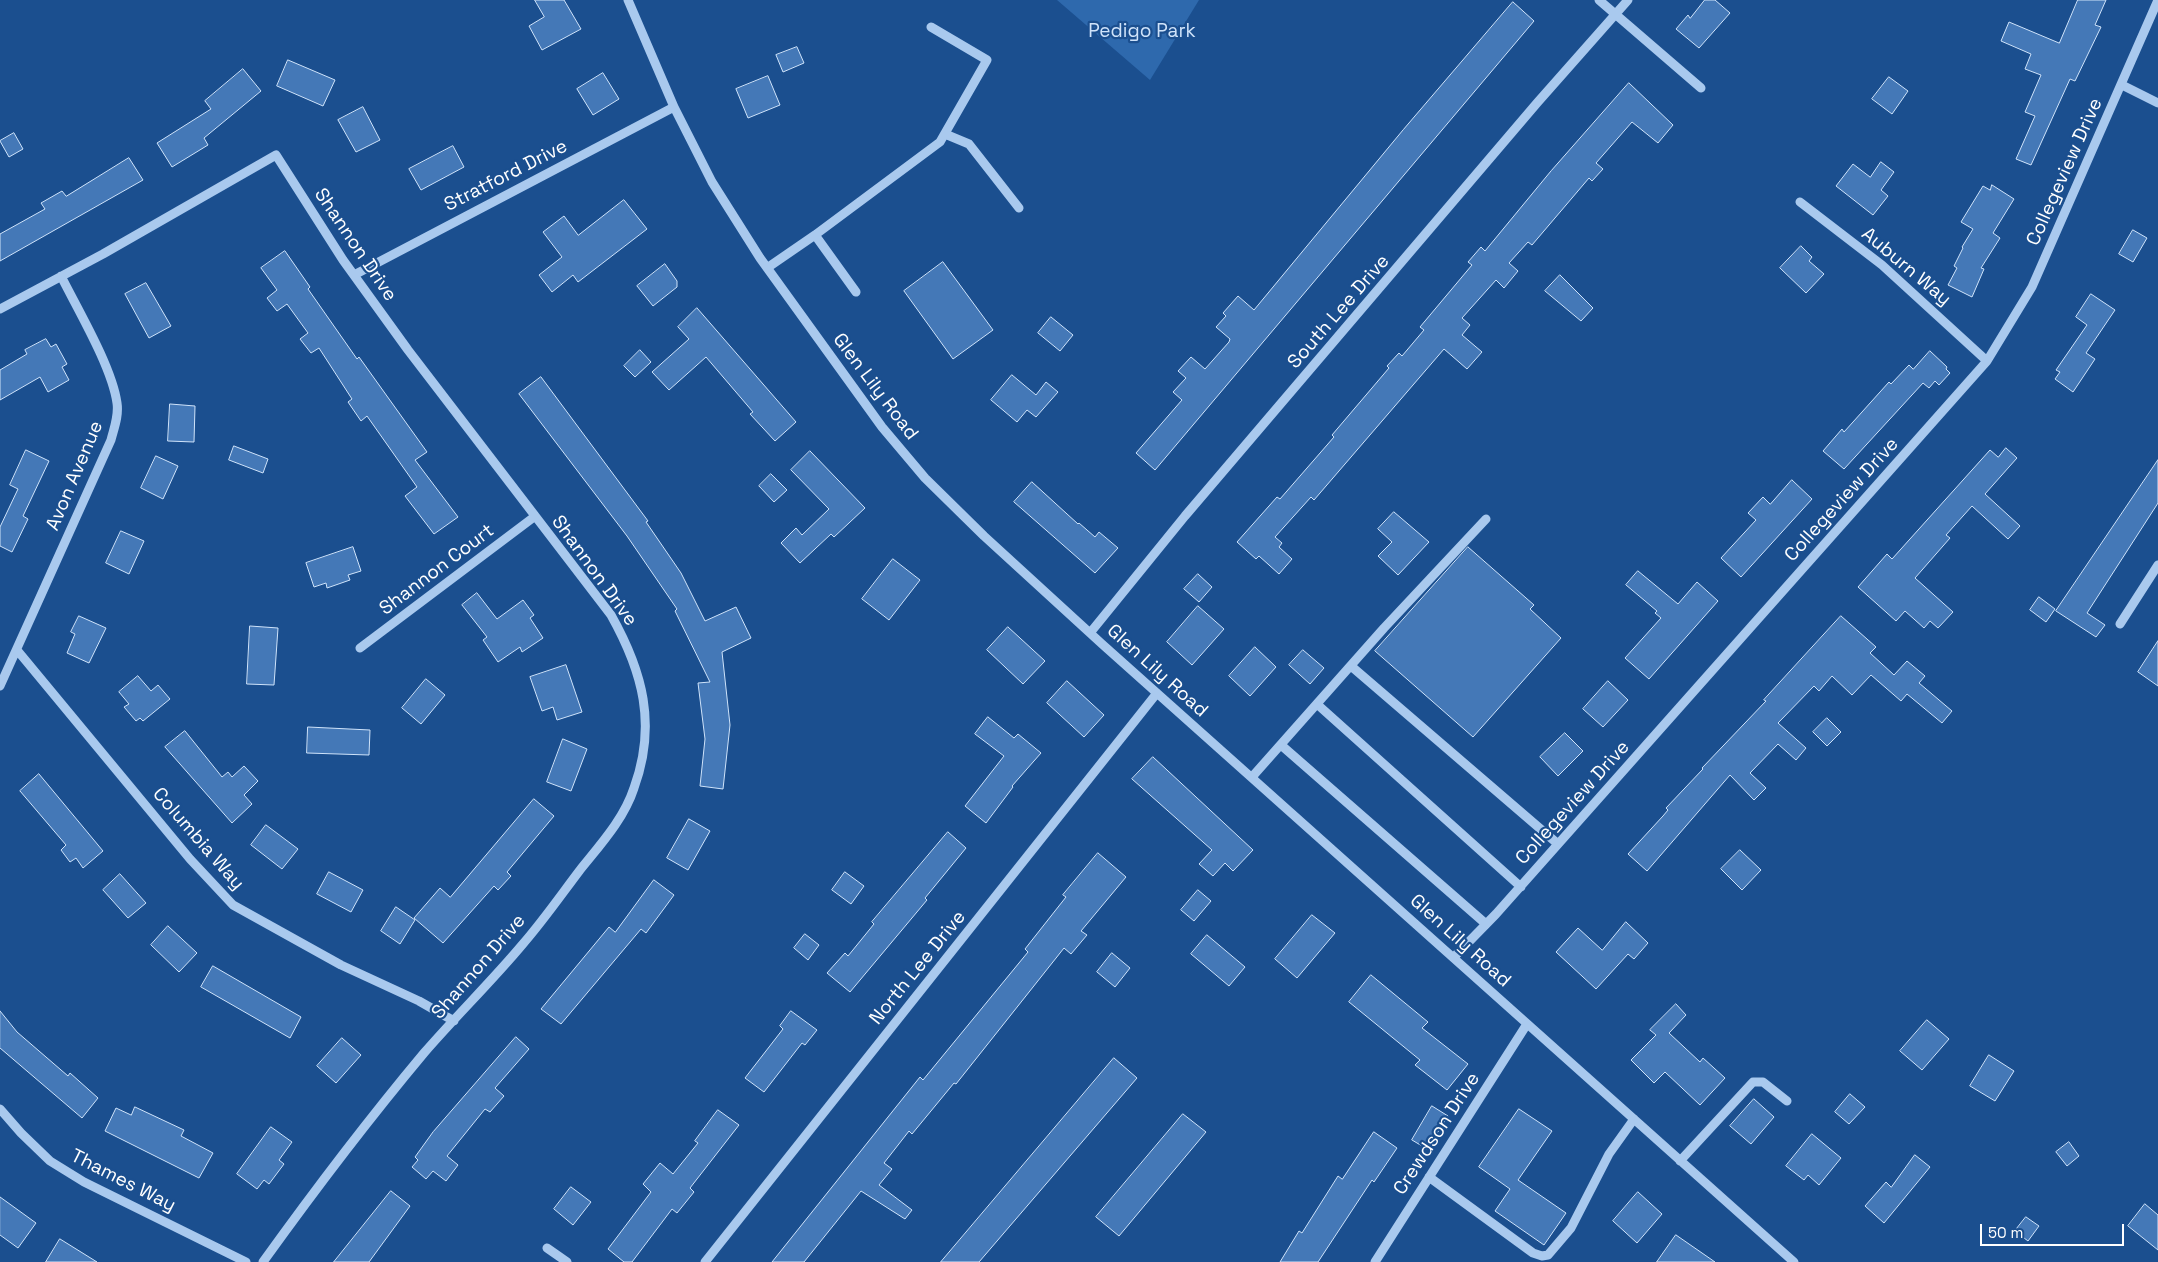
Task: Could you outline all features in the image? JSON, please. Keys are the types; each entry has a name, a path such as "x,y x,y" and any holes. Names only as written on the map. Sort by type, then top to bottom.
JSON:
{"street":[{"name":"Glen Lily Road","path":"628,0 674,107 712,182 767,268 882,428 925,478 996,548 1090,633 1794,1262"},
{"path":"1599,0 1701,88"},
{"name":"South Lee Drive","path":"1090,633 1184,516 1537,103 1628,0"},
{"name":"Collegeview Drive","path":"1454,957 1521,886 1987,361 2032,287 2122,86 2158,0"},
{"path":"767,268 815,235 940,142 987,60 931,27"},
{"path":"2122,86 2158,103"},
{"name":"Stratford Drive","path":"354,275 674,107"},
{"path":"945,134 969,144 1019,208"},
{"name":"Shannon Drive","path":"61,276 276,155 354,275 534,517 611,615 627,644 642,686 646,716 645,747 634,790 621,814 523,944 378,1110 263,1262"},
{"name":"Auburn Way","path":"1800,202 1901,282 1987,361"},
{"path":"815,235 856,292"},
{"path":"0,309 61,276"},
{"name":"Avon Avenue","path":"0,686 111,440 117,417 117,402 107,370 61,276"},
{"name":"Shannon Court","path":"360,648 534,517"},
{"path":"1252,777 1318,705 1401,609 1486,519"},
{"path":"2120,624 2158,565"},
{"name":"Columbia Way","path":"17,650 190,859 233,905 341,965 419,1001 454,1021"},
{"path":"1351,666 1558,844"},
{"name":"North Lee Drive","path":"705,1262 1158,693"},
{"path":"1318,705 1521,886"},
{"path":"1281,745 1486,924"},
{"name":"Crewdson Drive","path":"1375,1262 1527,1024"},
{"path":"1680,1161 1753,1082 1763,1082 1787,1101"},
{"name":"Thames Way","path":"0,1109 50,1161 75,1177 246,1262"},
{"path":"1429,1176 1533,1253 1542,1256 1548,1255 1571,1228 1609,1154 1634,1119"},
{"path":"547,1248 566,1262"}],"green space":[{"name":"Pedigo Park","path":"1057,0 1199,0 1150,80"}],"building":[{"path":"535,0 564,0 581,29 542,50 529,26 544,17"},
{"path":"1705,0 1715,0 1730,13 1699,48 1676,29 1688,15 1690,18"},
{"path":"2078,0 2106,0 2095,25 2101,27 2075,81 2070,79 2031,165 2016,159 2035,116 2025,112 2041,75 2025,69 2031,54 2001,41 2009,22 2059,43"},
{"path":"1513,2 1534,21 1155,470 1136,453 1182,400 1173,392 1186,378 1178,371 1191,357 1205,369 1230,339 1216,327 1226,316 1223,313 1238,296 1254,310 1403,130"},
{"path":"797,47 804,63 783,72 776,55"},
{"path":"288,60 335,80 323,106 277,86"},
{"path":"243,69 261,91 204,138 208,145 172,167 157,143 211,109 205,101"},
{"path":"603,73 619,99 593,115 577,89"},
{"path":"768,76 780,105 748,118 736,89"},
{"path":"1889,77 1908,91 1892,114 1872,99"},
{"path":"1629,83 1673,125 1658,143 1632,122 1596,163 1603,169 1592,181 1589,178 1532,245 1528,242 1509,263 1518,271 1504,288 1496,280 1462,318 1470,325 1462,335 1482,352 1467,369 1444,349 1314,500 1311,497 1275,537 1282,543 1279,547 1292,559 1279,574 1259,556 1256,559 1237,542 1277,497 1280,499 1334,437 1332,435 1389,368 1387,366 1399,353 1402,356 1424,330 1420,327 1472,265 1468,262 1481,247 1485,251 1551,171"},
{"path":"363,107 380,140 356,152 338,120"},
{"path":"14,133 23,149 9,157 0,141"},
{"path":"453,146 464,167 421,190 409,169"},
{"path":"129,158 143,180 0,261 0,234 45,209 41,203 62,191 66,196"},
{"path":"1881,162 1894,172 1881,190 1888,196 1873,215 1836,186 1853,164 1870,177"},
{"path":"1992,185 2014,199 1993,233 2000,238 1981,268 1984,269 1972,297 1948,285 1957,268 1954,266 1962,247 1973,229 1961,222 1983,186 1990,190"},
{"path":"624,200 647,229 578,282 573,275 552,292 539,275 562,257 543,232 564,216 578,235"},
{"path":"2133,230 2147,238 2133,262 2119,254"},
{"path":"1801,246 1812,257 1809,261 1824,274 1806,293 1780,268"},
{"path":"285,251 310,287 308,289 357,359 359,357 427,452 415,460 458,517 434,534 405,496 417,487 367,416 361,421 348,402 352,399 319,348 311,353 300,339 308,333 287,304 277,311 267,298 277,290 261,268"},
{"path":"943,262 993,330 953,359 904,291"},
{"path":"665,264 677,281 677,287 653,306 637,286"},
{"path":"1560,275 1593,308 1581,321 1545,291"},
{"path":"146,283 171,326 149,338 125,294"},
{"path":"2091,294 2115,310 2086,353 2095,359 2073,392 2055,379 2060,372 2056,370 2087,325 2076,317"},
{"path":"697,308 796,422 775,441 750,414 753,412 706,357 669,390 652,372 689,339 678,327"},
{"path":"1051,317 1073,335 1060,351 1038,333"},
{"path":"46,339 51,347 56,344 67,364 62,367 69,380 48,392 40,377 0,400 0,370 27,354 25,350"},
{"path":"640,350 651,362 635,377 624,366"},
{"path":"1930,351 1947,367 1946,369 1950,373 1939,385 1935,381 1929,388 1923,383 1844,469 1823,451 1842,429 1844,432 1889,382 1891,384 1909,365 1913,369"},
{"path":"1012,375 1036,395 1046,382 1058,392 1036,417 1027,410 1017,422 991,400"},
{"path":"541,377 648,521 646,522 681,573 705,621 736,607 751,638 722,652 730,725 723,789 700,786 705,739 698,683 710,682 675,611 677,609 627,536 519,394"},
{"path":"170,404 195,406 194,442 168,441"},
{"path":"234,446 268,459 263,473 229,460"},
{"path":"2006,448 2017,458 1985,494 2020,526 2008,539 1972,506 1946,535 1950,538 1915,578 1953,612 1938,628 1930,621 1924,628 1905,611 1896,621 1858,587 1887,554 1892,559 1990,450 1998,457"},
{"path":"26,450 49,461 23,516 28,519 12,552 0,546 0,527 18,489 10,485"},
{"path":"810,451 865,508 834,537 831,534 800,563 781,543 796,528 802,535 829,509 791,470"},
{"path":"156,456 178,466 163,499 141,488"},
{"path":"2158,460 2158,503 2087,613 2105,625 2096,637 2056,611"},
{"path":"771,474 787,490 774,502 759,486"},
{"path":"1792,480 1812,499 1741,577 1721,558 1756,520 1748,513 1763,497 1770,504"},
{"path":"1032,482 1078,524 1095,537 1099,532 1118,548 1095,573 1014,502"},
{"path":"1394,512 1429,542 1398,575 1378,556 1392,542 1378,529"},
{"path":"121,531 144,541 129,574 106,563"},
{"path":"353,547 361,571 348,575 350,580 327,588 326,583 314,587 306,563"},
{"path":"1468,547 1534,605 1530,609 1561,638 1473,737 1375,651"},
{"path":"893,559 920,580 889,620 862,599"},
{"path":"1638,571 1678,604 1697,582 1718,601 1649,679 1625,658 1661,618 1655,613 1657,611 1626,585"},
{"path":"1198,574 1212,587 1199,602 1184,589"},
{"path":"477,593 497,619 523,600 534,615 530,618 543,638 522,652 520,647 498,662 483,640 487,637 462,605"},
{"path":"2039,597 2055,609 2046,622 2030,610"},
{"path":"1198,606 1224,629 1192,665 1167,642"},
{"path":"79,616 106,628 89,663 67,653 75,634 71,632"},
{"path":"1841,616 1876,647 1870,653 1894,675 1907,661 1925,676 1919,683 1952,711 1942,723 1907,694 1901,701 1871,675 1852,695 1832,676 1819,691 1814,686 1778,723 1806,748 1796,760 1778,744 1750,773 1766,788 1754,800 1730,775 1647,871 1628,854 1668,810 1666,808 1766,701 1764,700"},
{"path":"250,626 278,628 274,685 247,684"},
{"path":"1008,627 1045,661 1023,684 987,650"},
{"path":"2158,641 2158,686 2138,672"},
{"path":"1255,647 1276,667 1250,696 1229,676"},
{"path":"1303,650 1324,668 1310,684 1289,665"},
{"path":"566,665 582,712 557,720 553,707 542,711 530,677"},
{"path":"138,676 151,691 158,685 170,699 143,721 140,718 136,721 124,707 129,704 119,692"},
{"path":"426,679 445,695 421,724 402,708"},
{"path":"1067,681 1104,715 1084,737 1047,703"},
{"path":"1608,681 1628,700 1603,727 1583,709"},
{"path":"988,717 1014,738 1018,734 1041,753 1012,786 986,823 965,806 1004,756 975,734"},
{"path":"1827,718 1841,732 1827,746 1813,732"},
{"path":"308,727 370,730 369,755 307,753"},
{"path":"185,731 222,777 228,772 232,777 244,766 258,781 244,795 252,804 232,823 165,747"},
{"path":"1565,733 1583,751 1558,776 1540,757"},
{"path":"563,739 587,749 571,791 547,782"},
{"path":"1153,757 1253,850 1233,871 1225,863 1213,876 1199,864 1212,850 1132,779"},
{"path":"39,774 103,851 83,868 76,858 70,862 61,850 66,845 20,791"},
{"path":"534,799 554,816 507,872 511,876 498,890 494,886 443,943 414,918 440,888 450,897"},
{"path":"689,819 710,831 688,870 667,858"},
{"path":"266,825 298,849 282,869 251,845"},
{"path":"948,832 966,848 925,898 927,900 850,992 827,973 845,953 848,956 874,924 872,922"},
{"path":"1740,850 1761,870 1742,890 1721,869"},
{"path":"1098,853 1126,877 1081,931 1087,935 1071,954 1064,948 956,1084 954,1083 912,1134 909,1131 884,1163 892,1169 879,1185 912,1210 905,1219 861,1191 804,1262 772,1262 920,1077 923,1080 1028,952 1025,949 1066,897 1063,895"},
{"path":"329,872 363,890 351,912 317,894"},
{"path":"845,872 864,886 851,904 832,890"},
{"path":"120,874 146,903 128,918 103,890"},
{"path":"654,880 674,895 646,933 641,929 561,1024 541,1009 609,927 615,932"},
{"path":"1198,890 1211,901 1194,921 1181,910"},
{"path":"396,907 415,920 400,944 381,931"},
{"path":"1312,915 1335,933 1297,978 1275,959"},
{"path":"1626,922 1648,943 1634,959 1628,954 1596,989 1556,952 1578,928 1602,950"},
{"path":"168,926 197,953 179,972 151,945"},
{"path":"805,934 819,945 808,960 794,948"},
{"path":"1207,935 1245,967 1229,986 1191,954"},
{"path":"1112,953 1130,968 1115,987 1097,972"},
{"path":"213,966 301,1017 290,1038 201,987"},
{"path":"1371,975 1428,1022 1422,1028 1468,1064 1447,1090 1415,1065 1420,1060 1349,1002"},
{"path":"1676,1004 1686,1015 1669,1033 1700,1062 1703,1058 1725,1078 1700,1105 1665,1072 1654,1083 1631,1060 1656,1035 1650,1030"},
{"path":"0,1011 17,1032 68,1076 70,1073 98,1098 82,1118 0,1048"},
{"path":"791,1011 817,1030 805,1045 802,1043 764,1092 745,1078 783,1029 780,1026"},
{"path":"1927,1020 1949,1039 1922,1070 1900,1051"},
{"path":"516,1037 529,1049 495,1088 504,1096 490,1112 485,1109 447,1156 458,1165 446,1181 433,1171 426,1179 412,1167 418,1160 415,1157 433,1132"},
{"path":"342,1038 361,1055 336,1083 317,1066"},
{"path":"1989,1055 2014,1071 1995,1101 1970,1086"},
{"path":"1114,1058 1137,1078 979,1262 941,1262"},
{"path":"1850,1094 1865,1107 1849,1124 1835,1112"},
{"path":"1754,1099 1774,1117 1751,1144 1730,1126"},
{"path":"1432,1106 1448,1116 1427,1149 1412,1140"},
{"path":"135,1107 184,1130 181,1136 213,1153 199,1178 105,1131 116,1108 131,1115"},
{"path":"1519,1109 1552,1131 1518,1180 1566,1213 1544,1245 1495,1211 1510,1189 1479,1167"},
{"path":"718,1110 739,1125 690,1188 694,1192 677,1213 672,1209 632,1262 624,1262 608,1249 651,1192 643,1184 660,1163 673,1174 698,1143 695,1141"},
{"path":"1183,1114 1206,1132 1119,1236 1096,1217"},
{"path":"271,1127 292,1142 279,1160 284,1164 269,1184 264,1180 257,1189 237,1174"},
{"path":"1374,1132 1397,1148 1374,1182 1372,1180 1318,1262 1280,1262 1299,1231 1302,1233 1338,1176 1342,1179"},
{"path":"1812,1134 1841,1158 1819,1185 1808,1175 1804,1180 1786,1166"},
{"path":"2069,1142 2079,1156 2067,1166 2056,1152"},
{"path":"1915,1155 1930,1167 1884,1223 1865,1206 1886,1182 1891,1187"},
{"path":"571,1187 591,1202 573,1225 554,1209"},
{"path":"391,1191 410,1206 369,1262 334,1262"},
{"path":"1638,1192 1662,1214 1637,1243 1613,1221"},
{"path":"0,1197 36,1223 18,1248 0,1235"},
{"path":"2145,1204 2158,1215 2158,1250 2128,1226"},
{"path":"2026,1217 2039,1226 2028,1241 2015,1231"},
{"path":"1676,1235 1715,1262 1657,1262"},
{"path":"60,1239 97,1262 46,1262"}]}
